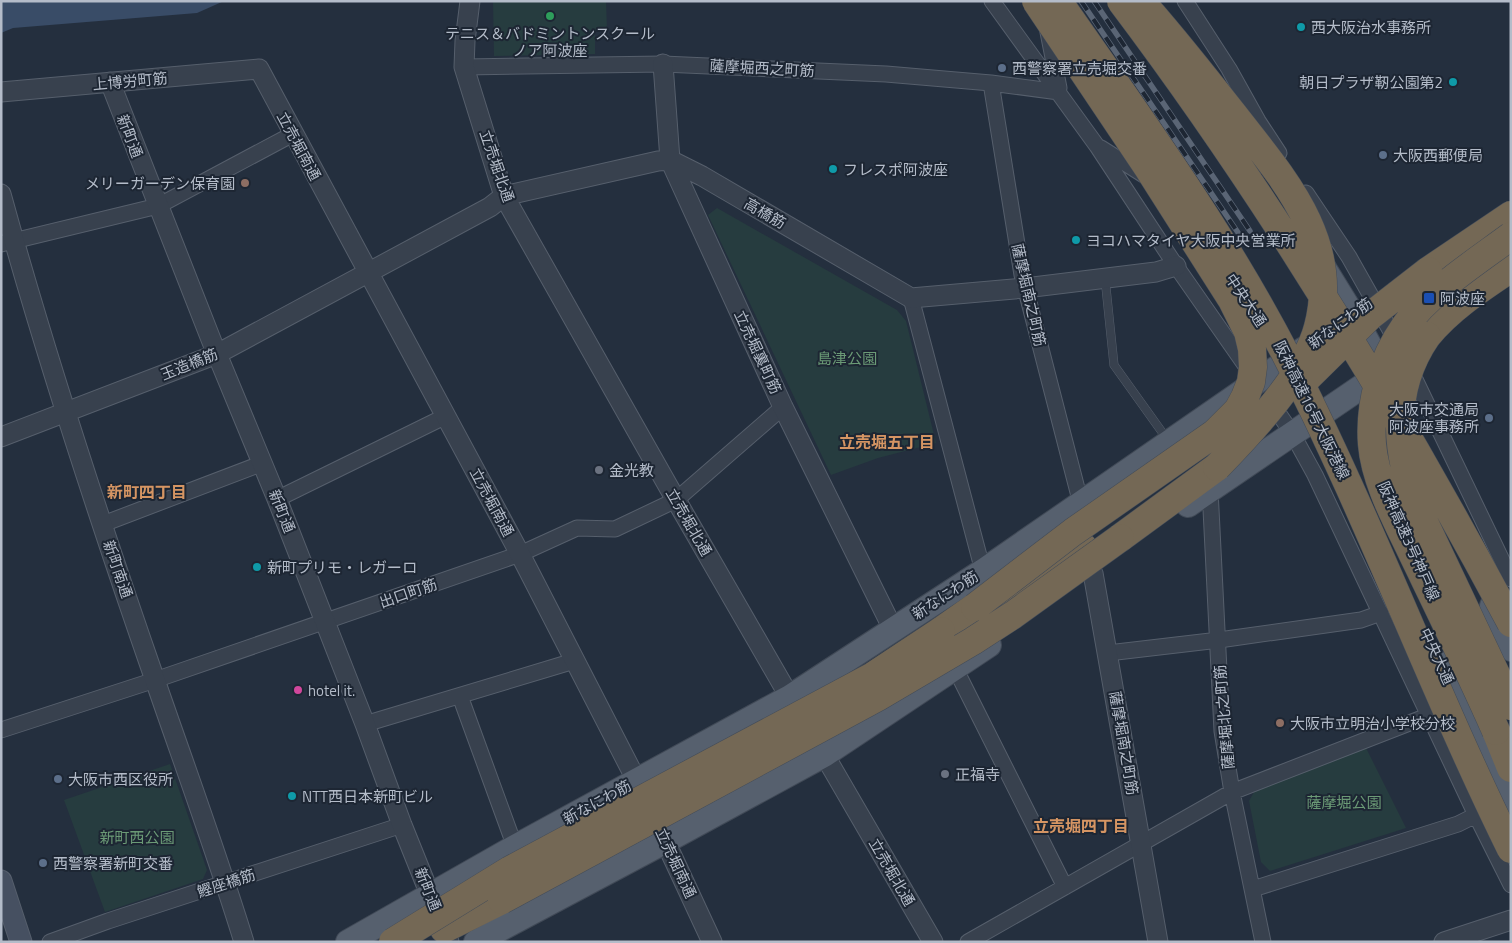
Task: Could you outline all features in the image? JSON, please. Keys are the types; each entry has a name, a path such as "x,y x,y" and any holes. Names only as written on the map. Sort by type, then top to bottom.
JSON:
{"highway":[{"path":"1121,1 1156,47 1239,167 1316,285 1449,509 1511,623"},
{"path":"1141,1 1178,43 1292,192 1310,227 1322,266 1322,306 1318,328 1310,349 1300,368 1214,478"},
{"path":"393,942 503,874 556,844 830,701 873,676 975,607 1073,532 1215,433 1238,410 1251,382 1253,367 1252,349 1248,332 1232,300 1043,4"},
{"name":"阪神高速16号大阪港線","path":"1043,4 1198,208 1261,309 1285,353 1340,467 1440,699 1480,788 1511,849"},
{"path":"975,607 1083,546 1250,431 1273,412 1370,316 1428,271 1511,215"},
{"name":"阪神高速3号神戸線","path":"1511,236 1427,301 1404,327 1389,354 1378,383 1374,402 1372,446 1385,494 1479,692 1511,768"},
{"path":"446,936 502,900 869,702 950,655 1013,615 1214,478 1253,438 1336,366 1511,245"},
{"name":"阪神高速3号神戸線","path":"1511,268 1472,294 1440,320 1418,349 1411,363 1402,395 1400,437 1402,459 1414,501 1511,706"}],"main road":[{"path":"1147,1 1282,201 1353,315 1406,415 1511,649"},
{"name":"中央大通","path":"1043,4 1287,361 1320,415 1343,457 1511,809"},
{"name":"新なにわ筋","path":"348,942 515,847 790,697 983,571 1081,504 1353,315 1511,201"},
{"path":"476,942 666,842 824,755 1093,574 1214,478 1320,415 1384,372 1438,331 1511,281"},
{"path":"1,881 21,942"}],"street":[{"name":"立売堀北通","path":"470,1 464,67 504,196 676,500 933,942"},
{"path":"992,1 1060,92 1176,266 1292,433 1315,475 1511,885"},
{"path":"1147,1 1258,121"},
{"path":"1185,1 1229,69 1258,121 1374,299 1405,357 1511,579"},
{"path":"1043,4 1060,92"},
{"name":"薩摩堀西之町筋","path":"464,67 663,64 886,74 991,83 1060,92"},
{"name":"立売堀裏町筋","path":"663,64 670,160 783,407 894,629"},
{"name":"上博労町筋","path":"1,92 259,69"},
{"name":"立売堀南通","path":"259,69 292,134 520,554 637,780 712,942"},
{"name":"新町通","path":"110,82 217,354 277,499 446,936"},
{"name":"薩摩堀南之町筋","path":"991,83 1022,275 1081,504"},
{"path":"8,242 158,206 292,134"},
{"path":"1097,146 1172,192"},
{"path":"368,272 490,206 504,196 655,161 670,160"},
{"name":"高橋筋","path":"670,160 702,176 912,298"},
{"name":"新町南通","path":"1,194 8,242 155,680 226,883 244,942"},
{"path":"983,571 912,298 1025,288 1156,272 1176,266"},
{"name":"玉造橋筋","path":"1,437 217,354 368,272"},
{"name":"出口町筋","path":"1,730 155,680 520,554 578,528 615,529 676,500 783,407"},
{"path":"277,499 446,416"},
{"path":"103,524 263,464"},
{"name":"薩摩堀北之町筋","path":"1214,478 1222,731 1232,792 1263,942"},
{"name":"薩摩堀南之町筋","path":"1093,574 1158,942"},
{"path":"1108,654 1361,620 1381,613"},
{"path":"365,724 574,661"},
{"path":"955,668 1065,887"},
{"path":"968,942 1232,792 1427,709 1454,692"},
{"path":"460,696 515,847"},
{"path":"1253,889 1458,824 1476,815"},
{"name":"鰹座橋筋","path":"50,942 108,921 402,825"},
{"path":"1444,942 1511,920"}],"lane":[{"path":"1105,278 1114,365 1169,443"}],"green space":[{"name":"テニス＆バドミントンスクール ノア阿波座","path":"493,1 606,1 607,31 595,31 595,54 494,56"},
{"name":"島津公園","path":"717,208 897,310 906,321 936,443 878,458 831,475 708,215"},
{"name":"薩摩堀公園","path":"1365,746 1406,828 1270,871 1261,862 1249,801 1254,792"},
{"name":"新町西公園","path":"170,764 207,870 203,879 105,912 64,800"}],"water":[{"path":"1,1 224,1 197,13 13,28 1,33"}],"railway":[{"path":"1081,1 1241,237"},
{"path":"1094,1 1250,231"}],"place":[{"name":"テニス＆バドミントンスクール ノア阿波座","path":"550,16"},
{"name":"西大阪治水事務所","path":"1301,27"},
{"name":"西警察署立売堀交番","path":"1002,68"},
{"name":"朝日プラザ靭公園第2","path":"1453,82"},
{"name":"大阪西郵便局","path":"1383,155"},
{"name":"フレスポ阿波座","path":"833,169"},
{"name":"メリーガーデン保育園","path":"245,183"},
{"name":"ヨコハマタイヤ大阪中央営業所","path":"1076,240"},
{"name":"阿波座","path":"1429,298"},
{"name":"大阪市交通局 阿波座事務所","path":"1489,418"},
{"name":"金光教","path":"599,470"},
{"name":"新町プリモ・レガーロ","path":"257,567"},
{"name":"hotel it.","path":"298,690"},
{"name":"大阪市立明治小学校分校","path":"1280,723"},
{"name":"正福寺","path":"945,774"},
{"name":"大阪市西区役所","path":"58,779"},
{"name":"NTT西日本新町ビル","path":"292,796"},
{"name":"西警察署新町交番","path":"43,863"}],"district":[{"name":"立売堀五丁目","path":"887,442"},
{"name":"新町四丁目","path":"147,492"},
{"name":"立売堀四丁目","path":"1081,826"}]}
